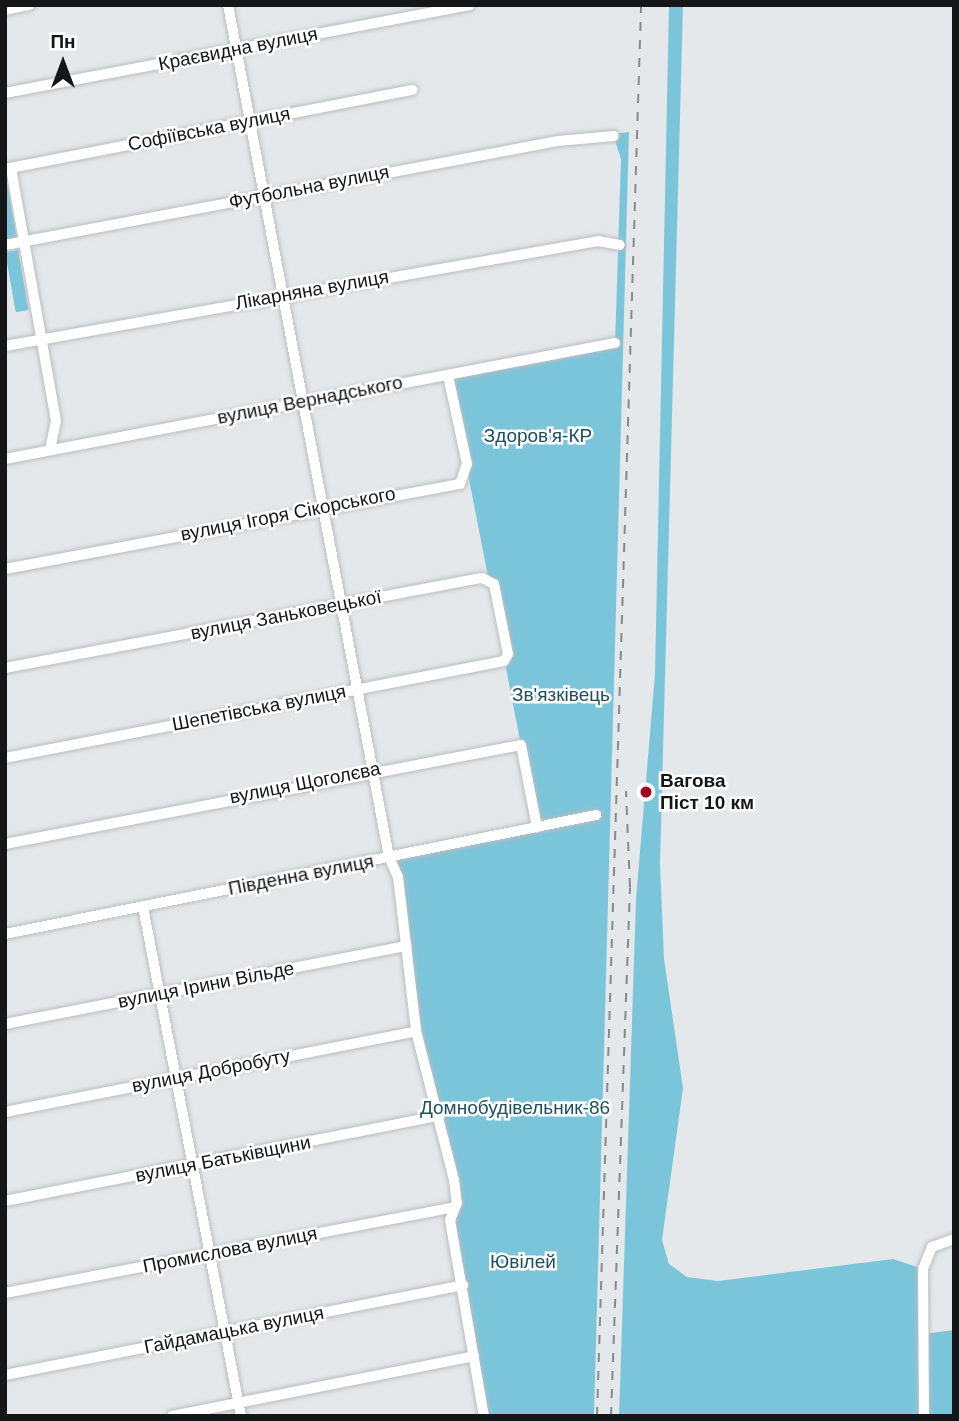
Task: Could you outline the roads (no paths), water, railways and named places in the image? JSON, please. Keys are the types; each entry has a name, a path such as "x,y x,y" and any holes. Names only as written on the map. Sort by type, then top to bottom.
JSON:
{"street":[{"path":"5,10 29,5"},
{"path":"228,5 389,857 398,877 416,1031 440,1116 455,1207 450,1220 484,1416"},
{"name":"Краєвидна вулиця","path":"5,93 470,5"},
{"name":"Софіївська вулиця","path":"8,168 412,90"},
{"name":"Футбольна вулиця","path":"5,245 558,141 614,136"},
{"path":"8,168 56,421 50,450"},
{"name":"Лікарняна вулиця","path":"5,346 598,241 620,245"},
{"name":"вулиця Вернадського","path":"5,459 615,343"},
{"name":"вулиця Ігоря Сікорського","path":"5,569 465,480 448,375"},
{"name":"вулиця Заньковецької","path":"5,668 489,578 508,654"},
{"name":"Шепетівська вулиця","path":"5,758 504,661 508,654"},
{"name":"вулиця Щоголєва","path":"5,844 373,769 525,746 537,827"},
{"name":"Південна вулиця","path":"5,934 596,815"},
{"path":"143,907 195,1164 241,1416"},
{"name":"вулиця Ірини Вільде","path":"5,1024 406,946"},
{"name":"вулиця Добробуту","path":"5,1112 416,1031"},
{"name":"вулиця Батьківщини","path":"5,1201 440,1116"},
{"name":"Промислова вулиця","path":"5,1293 455,1207"},
{"path":"924,1416 923,1269 932,1247 954,1239"},
{"name":"Гайдамацька вулиця","path":"5,1375 463,1285"},
{"path":"172,1416 474,1356"}],"railway":[{"path":"597,1416 641,5"},
{"path":"611,1416 630,887 626,791"}],"place":[{"name":"Вагова Піст 10 км","path":"646,792"}],"park label":[{"name":"Здоров'я-КР","path":"538,436"},
{"name":"Зв'язківець","path":"561,695"},
{"name":"Домнобудівельник-86","path":"515,1108"},
{"name":"Ювілей","path":"523,1262"}]}
